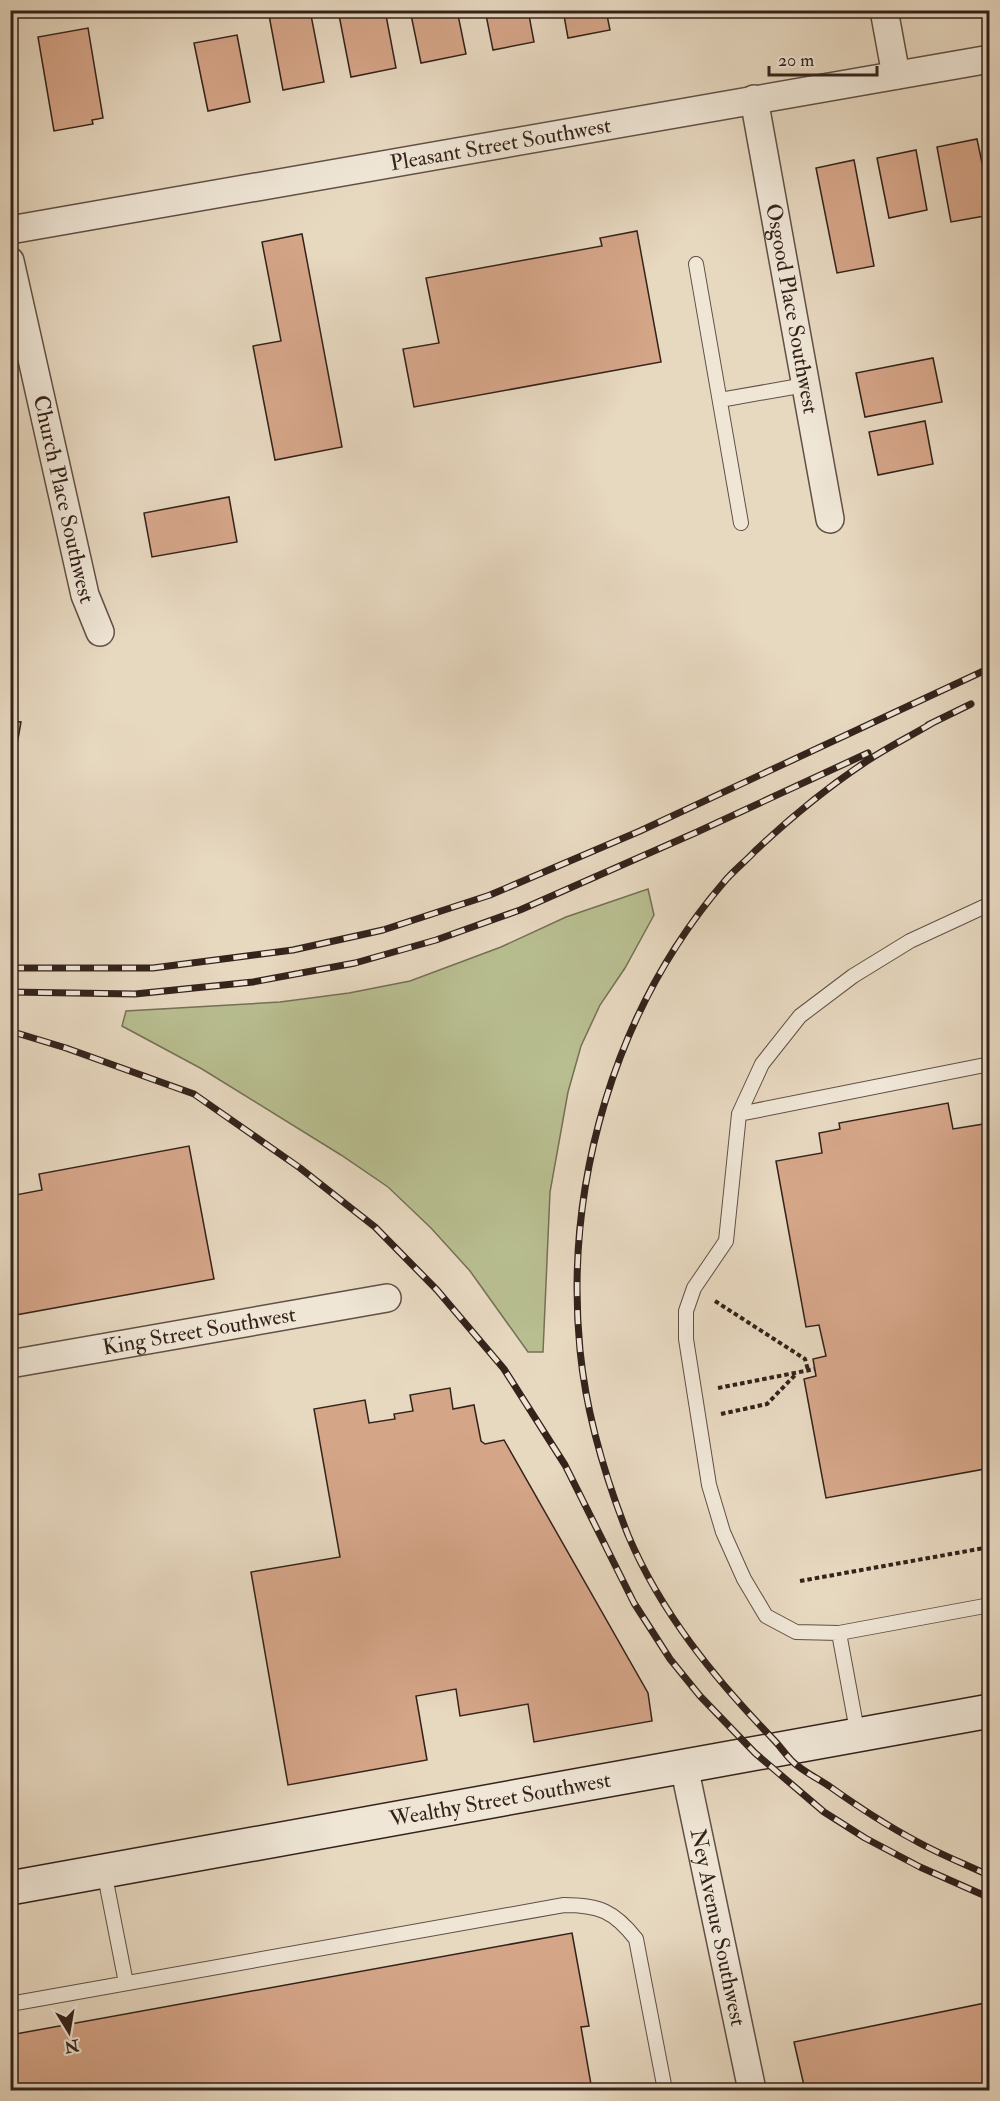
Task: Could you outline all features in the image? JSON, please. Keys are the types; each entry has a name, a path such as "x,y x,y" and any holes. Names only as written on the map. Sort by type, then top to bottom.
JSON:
{"main road":[{"name":"Wealthy Street Southwest","path":"10,1888 990,1711"}],"street":[{"path":"884,10 896,75"},
{"name":"Pleasant Street Southwest","path":"10,230 990,59"},
{"name":"Osgood Place Southwest","path":"754,99 830,519"},
{"name":"Church Place Southwest","path":"10,261 85,595 99,632"},
{"name":"King Street Southwest","path":"10,1364 387,1298"},
{"name":"Ney Avenue Southwest","path":"684,1766 753,2091"}],"lane":[{"path":"696,264 741,523"},
{"path":"720,400 805,385"},
{"path":"990,904 910,941 853,975 800,1016 762,1064 739,1113 726,1241 694,1288 686,1311 686,1339 693,1393 709,1485 723,1532 744,1579 766,1616 796,1632 839,1633 990,1605"},
{"path":"739,1113 990,1064"},
{"path":"839,1633 858,1736"},
{"path":"104,1870 126,1983"},
{"path":"10,2004 564,1905 587,1905 607,1911 624,1923 636,1939 665,2091"}],"path":[{"path":"694,1288 805,1359 808,1370"},
{"path":"693,1393 814,1369"},
{"path":"697,1419 767,1404 797,1372"},
{"path":"800,1581 990,1547"}],"green space":[{"path":"648,889 654,915 625,968 600,1005 581,1046 568,1092 550,1192 543,1352 528,1352 470,1271 431,1228 388,1187 341,1155 202,1069 122,1026 126,1011 280,1002 349,993 410,981 501,947 566,917"}],"building":[{"path":"268,10 310,10 324,82 283,90"},
{"path":"338,10 385,10 396,68 351,77"},
{"path":"410,10 457,10 466,54 421,63"},
{"path":"485,10 528,10 534,42 493,50"},
{"path":"563,10 606,10 610,30 568,38"},
{"path":"88,28 103,118 92,120 93,124 54,131 38,37"},
{"path":"237,35 250,102 208,111 194,43"},
{"path":"977,139 990,201 990,215 951,222 937,147"},
{"path":"916,150 927,210 889,218 877,158"},
{"path":"854,160 874,266 837,273 816,168"},
{"path":"637,231 661,362 414,407 403,349 439,343 426,278 602,246 600,238"},
{"path":"302,234 342,447 275,460 253,346 281,341 262,242"},
{"path":"933,358 942,402 865,417 856,373"},
{"path":"925,421 933,464 878,475 869,432"},
{"path":"229,497 237,542 152,557 144,513"},
{"path":"10,721 21,722 10,784"},
{"path":"948,1103 953,1129 990,1123 990,1468 826,1498 804,1379 816,1376 813,1359 826,1356 819,1325 806,1327 776,1161 822,1153 819,1133 840,1129 839,1123"},
{"path":"189,1146 214,1279 10,1316 10,1196 42,1190 39,1174"},
{"path":"450,1388 453,1409 474,1405 481,1441 485,1444 504,1440 648,1693 652,1721 534,1742 528,1704 460,1716 456,1689 416,1696 427,1760 288,1785 251,1572 340,1557 314,1409 365,1400 369,1423 395,1419 394,1414 413,1411 410,1395"},
{"path":"572,1933 589,2026 581,2027 592,2090 10,2090 10,2035"},
{"path":"990,2002 990,2090 805,2090 794,2042"}],"railway":[{"path":"10,968 153,968 293,950 383,930 490,895 640,831 990,668"},
{"path":"928,725 971,704"},
{"path":"934,722 881,752 850,773 781,827 755,851 724,882 686,932 653,985 626,1042 605,1101 590,1162 580,1225 577,1287 580,1350 587,1397 598,1444 628,1535 656,1591 710,1669 800,1768 905,1835 990,1876"},
{"path":"10,992 135,994 253,982 355,963 436,940 520,910 868,753"},
{"path":"10,1031 66,1048 194,1094 300,1168 375,1227 437,1290 504,1369 565,1465 634,1603 670,1659 700,1696 755,1753 824,1812 865,1838 920,1867 990,1898"}]}
